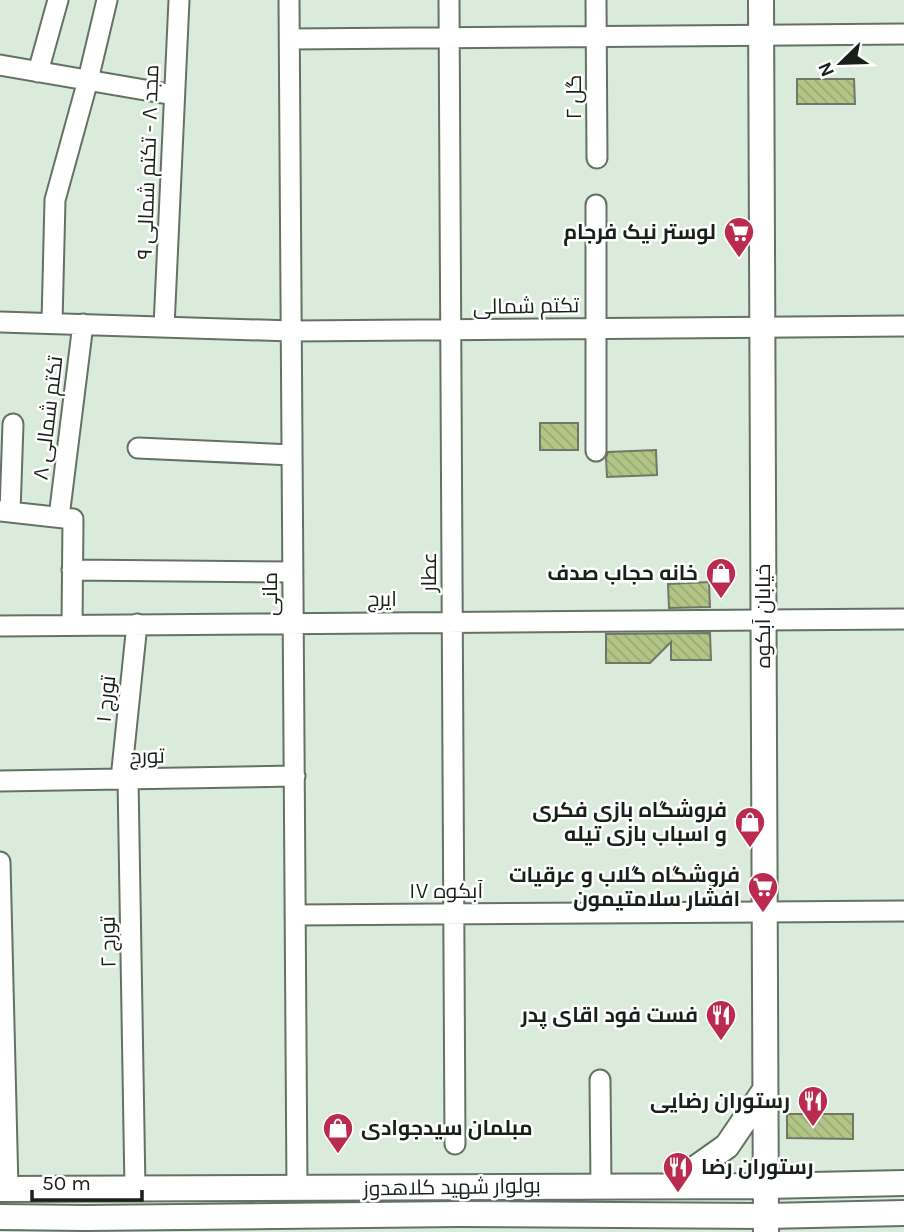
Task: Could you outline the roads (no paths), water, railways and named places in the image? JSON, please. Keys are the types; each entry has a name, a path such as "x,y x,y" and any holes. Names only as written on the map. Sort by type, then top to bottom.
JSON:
{"main road":[{"name":"خیابان آبکوه","path":"761,0 766,1224"},
{"path":"672,1185 727,1146 765,1090"},
{"name":"بولوار شهید کلاهدوز","path":"4,1189 904,1183"},
{"name":"بولوار شهید کلاهدوز","path":"0,1217 85,1225 766,1224 904,1213"}],"street":[{"path":"38,72 58,0"},
{"path":"52,323 55,200 107,0"},
{"name":"مجد ۸ - تکتم شمالی ۹","path":"164,327 179,0"},
{"name":"مانی","path":"289,0 297,1189"},
{"name":"عطار","path":"449,0 455,1144"},
{"name":"گل ۲","path":"596,0 597,158"},
{"path":"290,39 904,34"},
{"path":"0,65 174,95"},
{"path":"596,205 596,451"},
{"name":"تکتم شمالی","path":"0,323 292,331 904,326"},
{"name":"تکتم شمالی ۸","path":"59,517 83,324"},
{"path":"13,424 5,512 73,519 72,625"},
{"path":"138,448 292,455"},
{"path":"72,570 293,572"},
{"name":"ایرج","path":"0,626 904,619"},
{"name":"تورج ۱","path":"125,779 137,624"},
{"name":"تورج","path":"0,781 295,776"},
{"name":"تورج ۲","path":"125,779 135,1189"},
{"path":"0,862 5,1037 4,1189"},
{"name":"آبکوه ۱۷","path":"295,915 904,911"},
{"path":"600,1080 601,1185"}],"place":[{"name":"لوستر نیک فرجام","path":"739,259"},
{"name":"خانه حجاب صدف","path":"721,600"},
{"name":"فروشگاه بازی فکری و اسباب بازی تیله","path":"750,849"},
{"name":"فروشگاه گلاب و عرقیات افشار سلامتیمون","path":"763,914"},
{"name":"فست فود اقای پدر","path":"721,1042"},
{"name":"رستوران رضایی","path":"813,1128"},
{"name":"مبلمان سیدجوادی","path":"338,1155"},
{"name":"رستوران رضا","path":"678,1194"}]}
